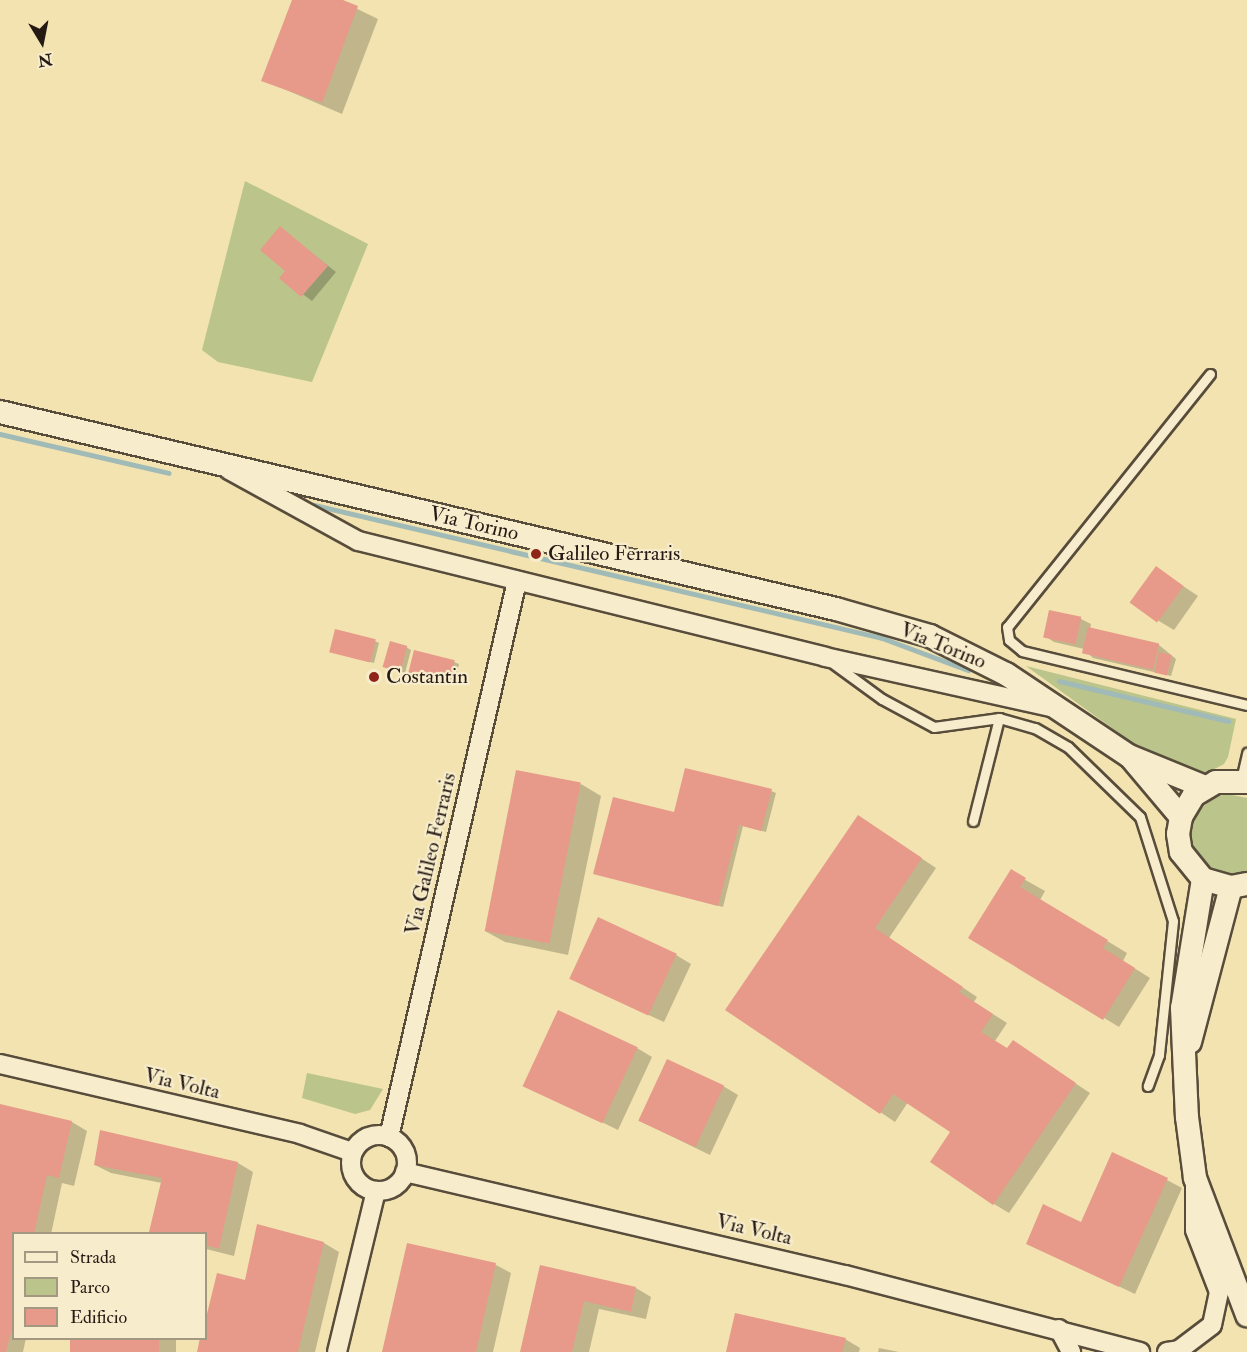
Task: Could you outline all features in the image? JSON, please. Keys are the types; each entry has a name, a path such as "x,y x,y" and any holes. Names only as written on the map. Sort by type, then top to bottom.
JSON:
{"street":[{"name":"Via Torino","path":"0,412 836,609 930,636 1006,674 1129,756 1205,787"},
{"path":"219,464 288,506 358,541 825,657 1060,708"},
{"name":"Via Galileo Ferraris","path":"389,1137 517,581"},
{"name":"Via Torino","path":"1129,756 1181,817"},
{"path":"1185,1057 1239,885 1203,879 1181,852 1181,817 1190,800 1205,787 1216,782 1244,781"},
{"path":"1167,1352 1179,1350 1212,1324 1219,1292 1195,1230 1195,1178 1182,1008 1203,879"},
{"name":"Via Volta","path":"0,1064 300,1134 352,1152"},
{"path":"367,1137 389,1137 404,1150 405,1172 391,1188 376,1191 364,1187 352,1174 352,1152 367,1137"},
{"name":"Via Volta","path":"405,1172 1059,1329 1140,1352"},
{"path":"1195,1178 1247,1315"},
{"path":"337,1352 376,1191"},
{"path":"1059,1329 1071,1352"},
{"name":"Via Volta","path":"1090,1338 1105,1352"}],"lane":[{"path":"1210,374 1006,627 1009,640 1022,651 1247,705"},
{"path":"825,657 882,699 934,727 999,718 1035,728 1068,747 1140,817 1173,921 1159,1055 1148,1086"},
{"path":"973,821 999,718"},
{"path":"1244,781 1247,753"}],"green space":[{"path":"245,181 368,244 312,382 218,362 202,350"},
{"path":"1026,666 1236,719 1228,757 1224,764 1207,773 1171,766 1134,744"},
{"path":"1227,794 1247,798 1247,877 1213,877 1193,858 1188,831 1192,818 1212,798"},
{"path":"307,1073 383,1089 370,1110 355,1114 302,1098"}],"building":[{"path":"292,0 343,0 358,6 322,103 261,81"},
{"path":"280,226 328,266 301,297 279,278 285,271 260,250"},
{"path":"1156,566 1184,586 1157,622 1130,602"},
{"path":"1049,610 1081,617 1075,644 1043,637"},
{"path":"1088,627 1159,643 1153,670 1082,653"},
{"path":"335,629 376,639 370,662 329,652"},
{"path":"390,641 407,646 400,672 383,667"},
{"path":"414,650 455,660 449,683 408,673"},
{"path":"1159,652 1172,655 1167,675 1154,672"},
{"path":"685,768 772,789 761,831 739,825 718,906 593,874 613,797 674,812"},
{"path":"516,770 581,783 549,944 485,931"},
{"path":"858,815 922,858 875,928 963,987 959,992 993,1014 981,1032 1007,1048 1013,1040 1076,1083 993,1205 930,1162 950,1132 893,1094 880,1114 725,1010"},
{"path":"1011,869 1026,878 1020,887 1108,940 1103,948 1135,968 1103,1020 968,938"},
{"path":"598,917 677,954 648,1015 569,979"},
{"path":"558,1010 638,1047 602,1123 523,1086"},
{"path":"667,1059 724,1086 695,1147 638,1121"},
{"path":"0,1104 72,1121 59,1178 47,1175 34,1232 12,1232 12,1329 6,1352 0,1352"},
{"path":"100,1130 238,1162 219,1249 207,1245 207,1232 149,1232 162,1178 94,1165"},
{"path":"1112,1152 1168,1178 1119,1287 1026,1244 1043,1204 1081,1222"},
{"path":"257,1224 324,1242 298,1352 197,1352 200,1340 207,1340 207,1314 217,1273 245,1280"},
{"path":"407,1243 496,1263 476,1352 382,1352"},
{"path":"540,1265 636,1287 631,1312 584,1301 572,1352 520,1352"},
{"path":"735,1313 846,1338 842,1352 726,1352"},
{"path":"70,1340 159,1340 159,1352 70,1352"}],"waterway":[{"path":"0,434 169,473"},
{"path":"314,505 882,638 968,670"},
{"path":"1059,681 1228,721"}],"place":[{"name":"Galileo Ferraris","path":"536,554"},
{"name":"Costantin","path":"374,677"}]}
